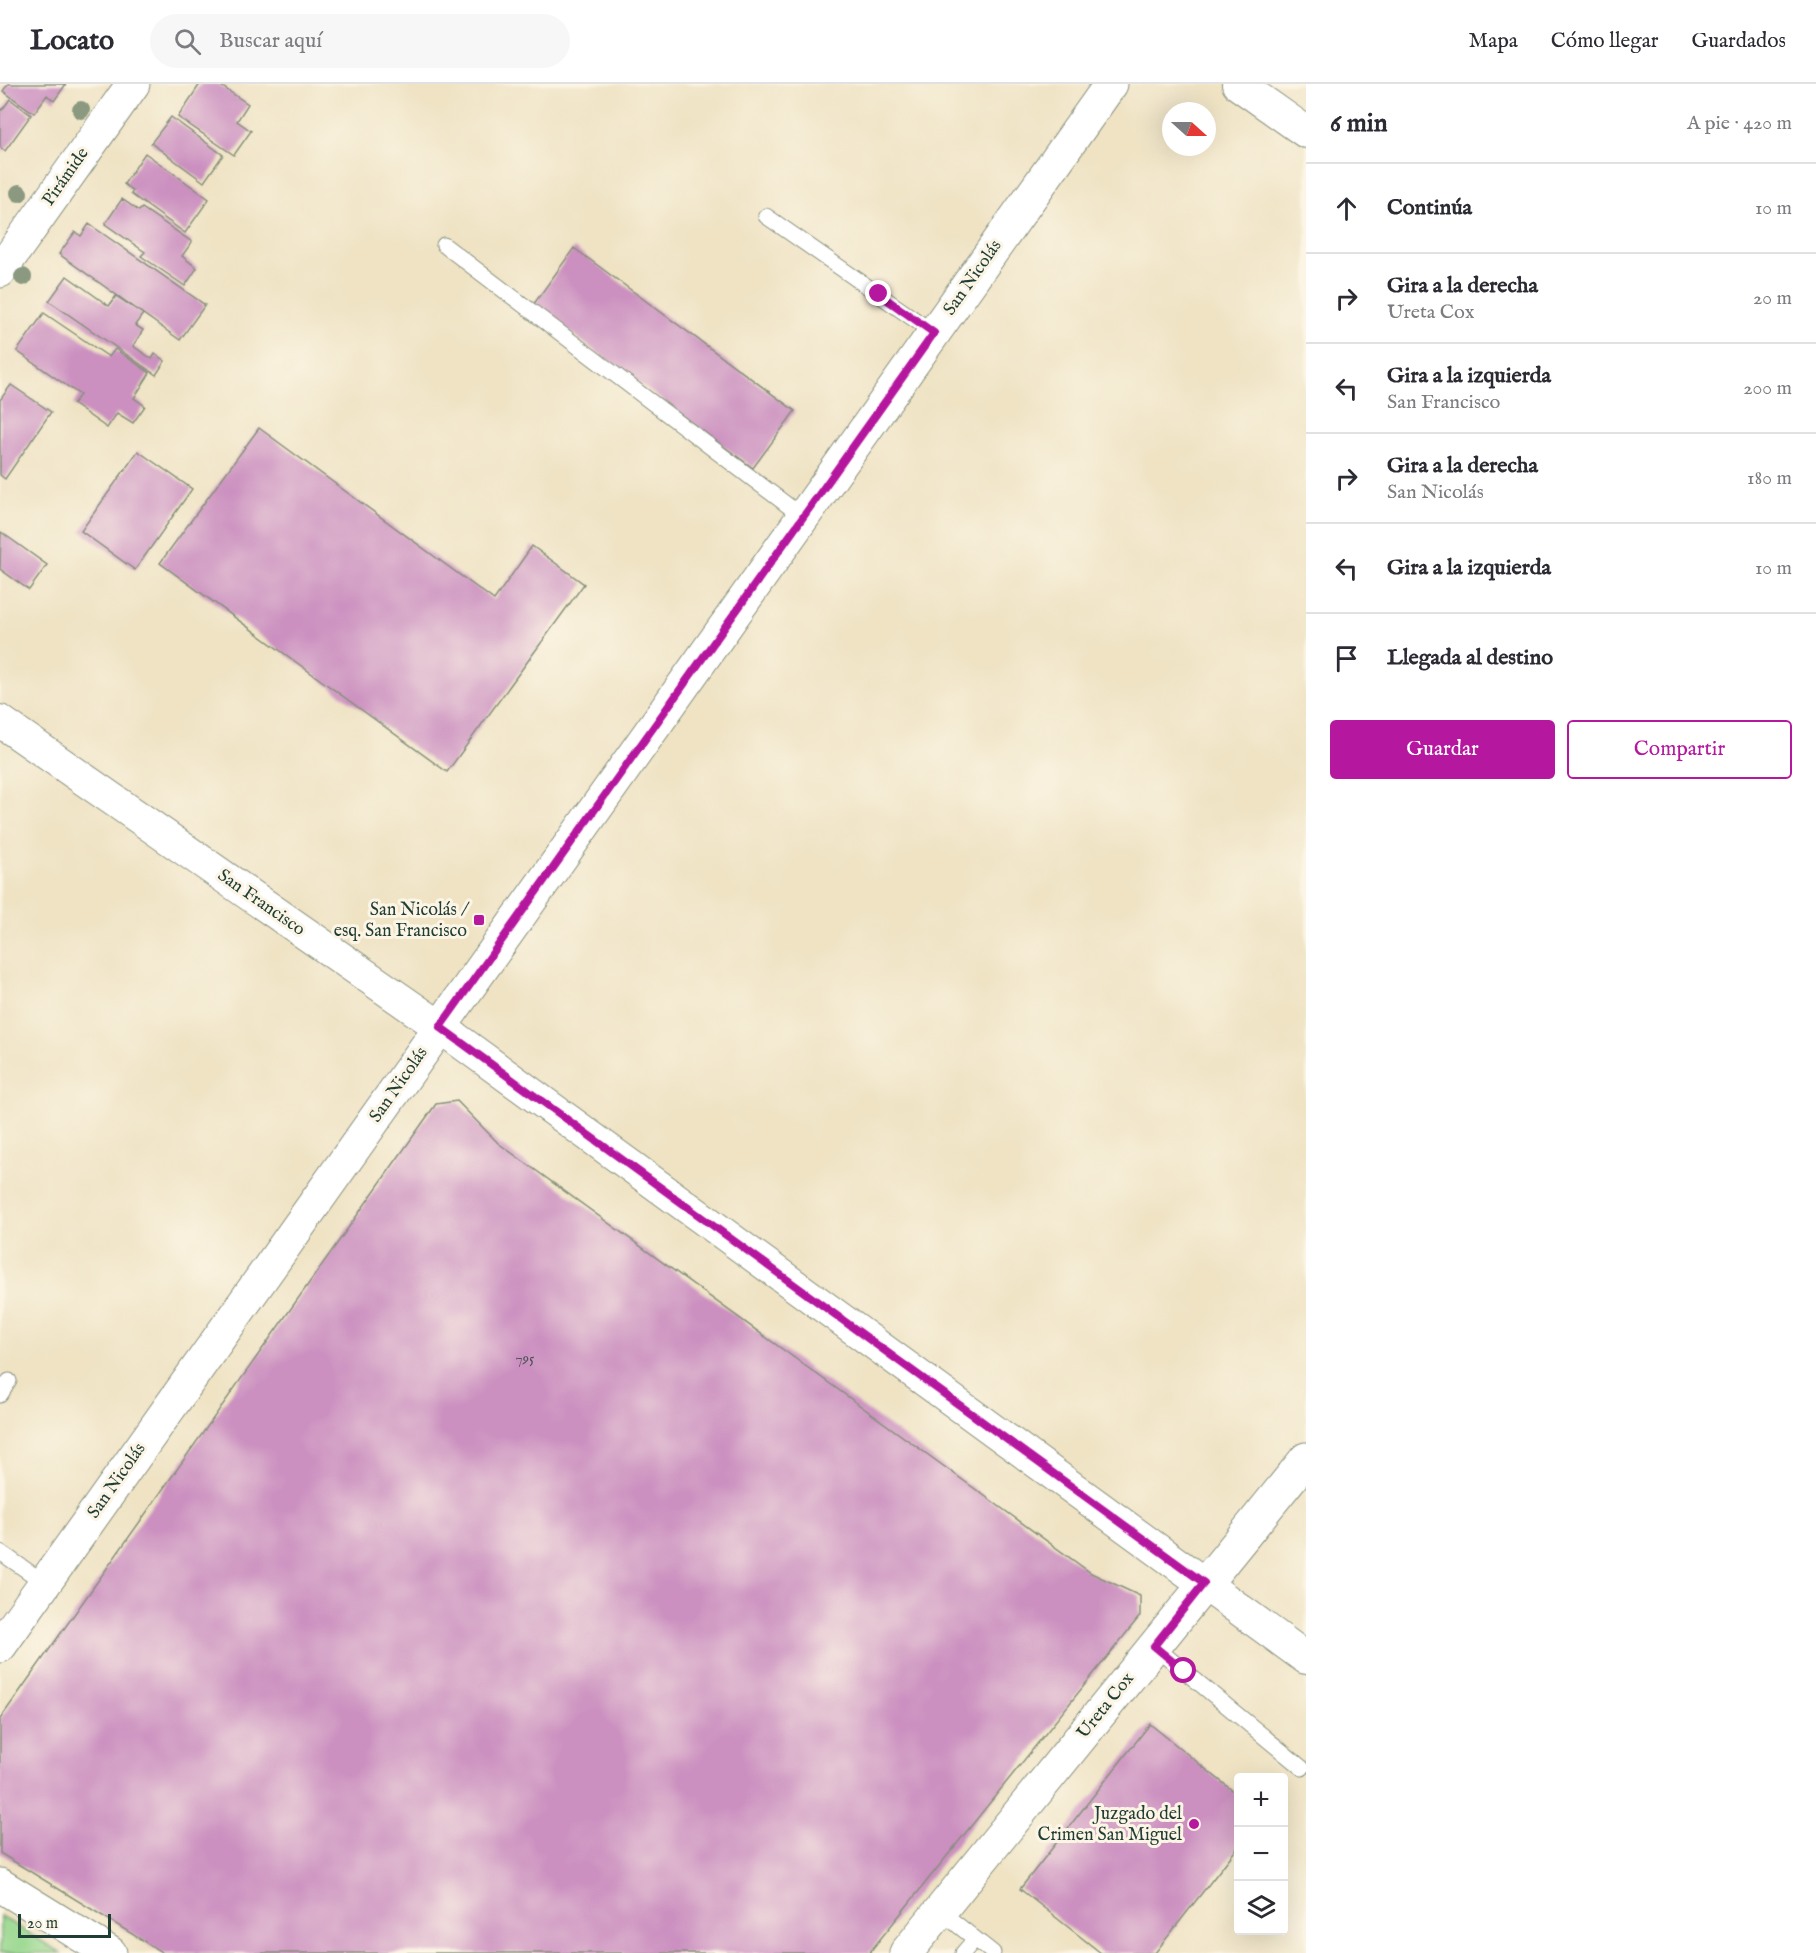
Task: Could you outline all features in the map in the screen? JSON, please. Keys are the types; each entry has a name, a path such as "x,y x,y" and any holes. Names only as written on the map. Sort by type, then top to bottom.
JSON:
{"street":[{"name":"Pirámide","path":"0,271 133,84"},
{"name":"San Nicolás","path":"0,1646 1111,84"},
{"path":"1239,84 1306,132"},
{"name":"San Francisco","path":"0,721 440,1027 1306,1658"},
{"name":"Ureta Cox","path":"906,1953 1306,1460"},
{"path":"0,1885 110,1953"}],"lane":[{"path":"766,216 934,333"},
{"path":"444,246 803,517"},
{"path":"0,1395 9,1381"},
{"path":"0,1552 45,1583"},
{"path":"1154,1646 1302,1768"},
{"path":"940,1911 993,1953"},
{"path":"963,1953 975,1939"}],"green space":[{"path":"0,1916 61,1953 0,1953"}],"building":[{"path":"8,84 66,84 54,101 47,95 34,113 3,91"},
{"path":"200,84 218,84 248,104 237,121 251,131 234,155 178,117"},
{"path":"10,99 31,115 5,151 0,147 0,108 2,110"},
{"path":"171,117 223,155 204,182 151,143"},
{"path":"145,153 209,199 185,233 131,194 133,191 124,184"},
{"path":"122,199 139,211 142,208 192,242 182,256 197,268 185,286 141,256 145,252 105,224"},
{"path":"89,224 205,305 180,340 59,254 75,232 81,236"},
{"path":"574,248 795,411 753,468 533,305"},
{"path":"67,276 109,306 116,296 143,314 135,325 143,330 133,346 152,359 155,354 165,361 156,375 49,301"},
{"path":"44,313 109,357 115,349 150,373 134,398 145,406 133,423 117,413 107,428 73,404 80,395 17,351"},
{"path":"11,385 51,412 5,479 0,475 0,400"},
{"path":"259,428 494,600 532,546 584,584 447,772 160,563"},
{"path":"138,451 192,489 135,570 81,531"},
{"path":"1,532 47,565 29,590 0,569"},
{"path":"457,1101 498,1143 1091,1573 1140,1596 1140,1616 869,1953 163,1953 0,1853 0,1719 436,1104"},
{"path":"1150,1724 1234,1792 1234,1852 1155,1953 1101,1953 1020,1889"}],"place":[{"name":"San Nicolás / esq. San Francisco","path":"479,920"},
{"name":"Juzgado del Crimen San Miguel","path":"1194,1824"}],"route":[{"path":"879,294 934,333 440,1027 1204,1583 1154,1646 1184,1671"}]}
